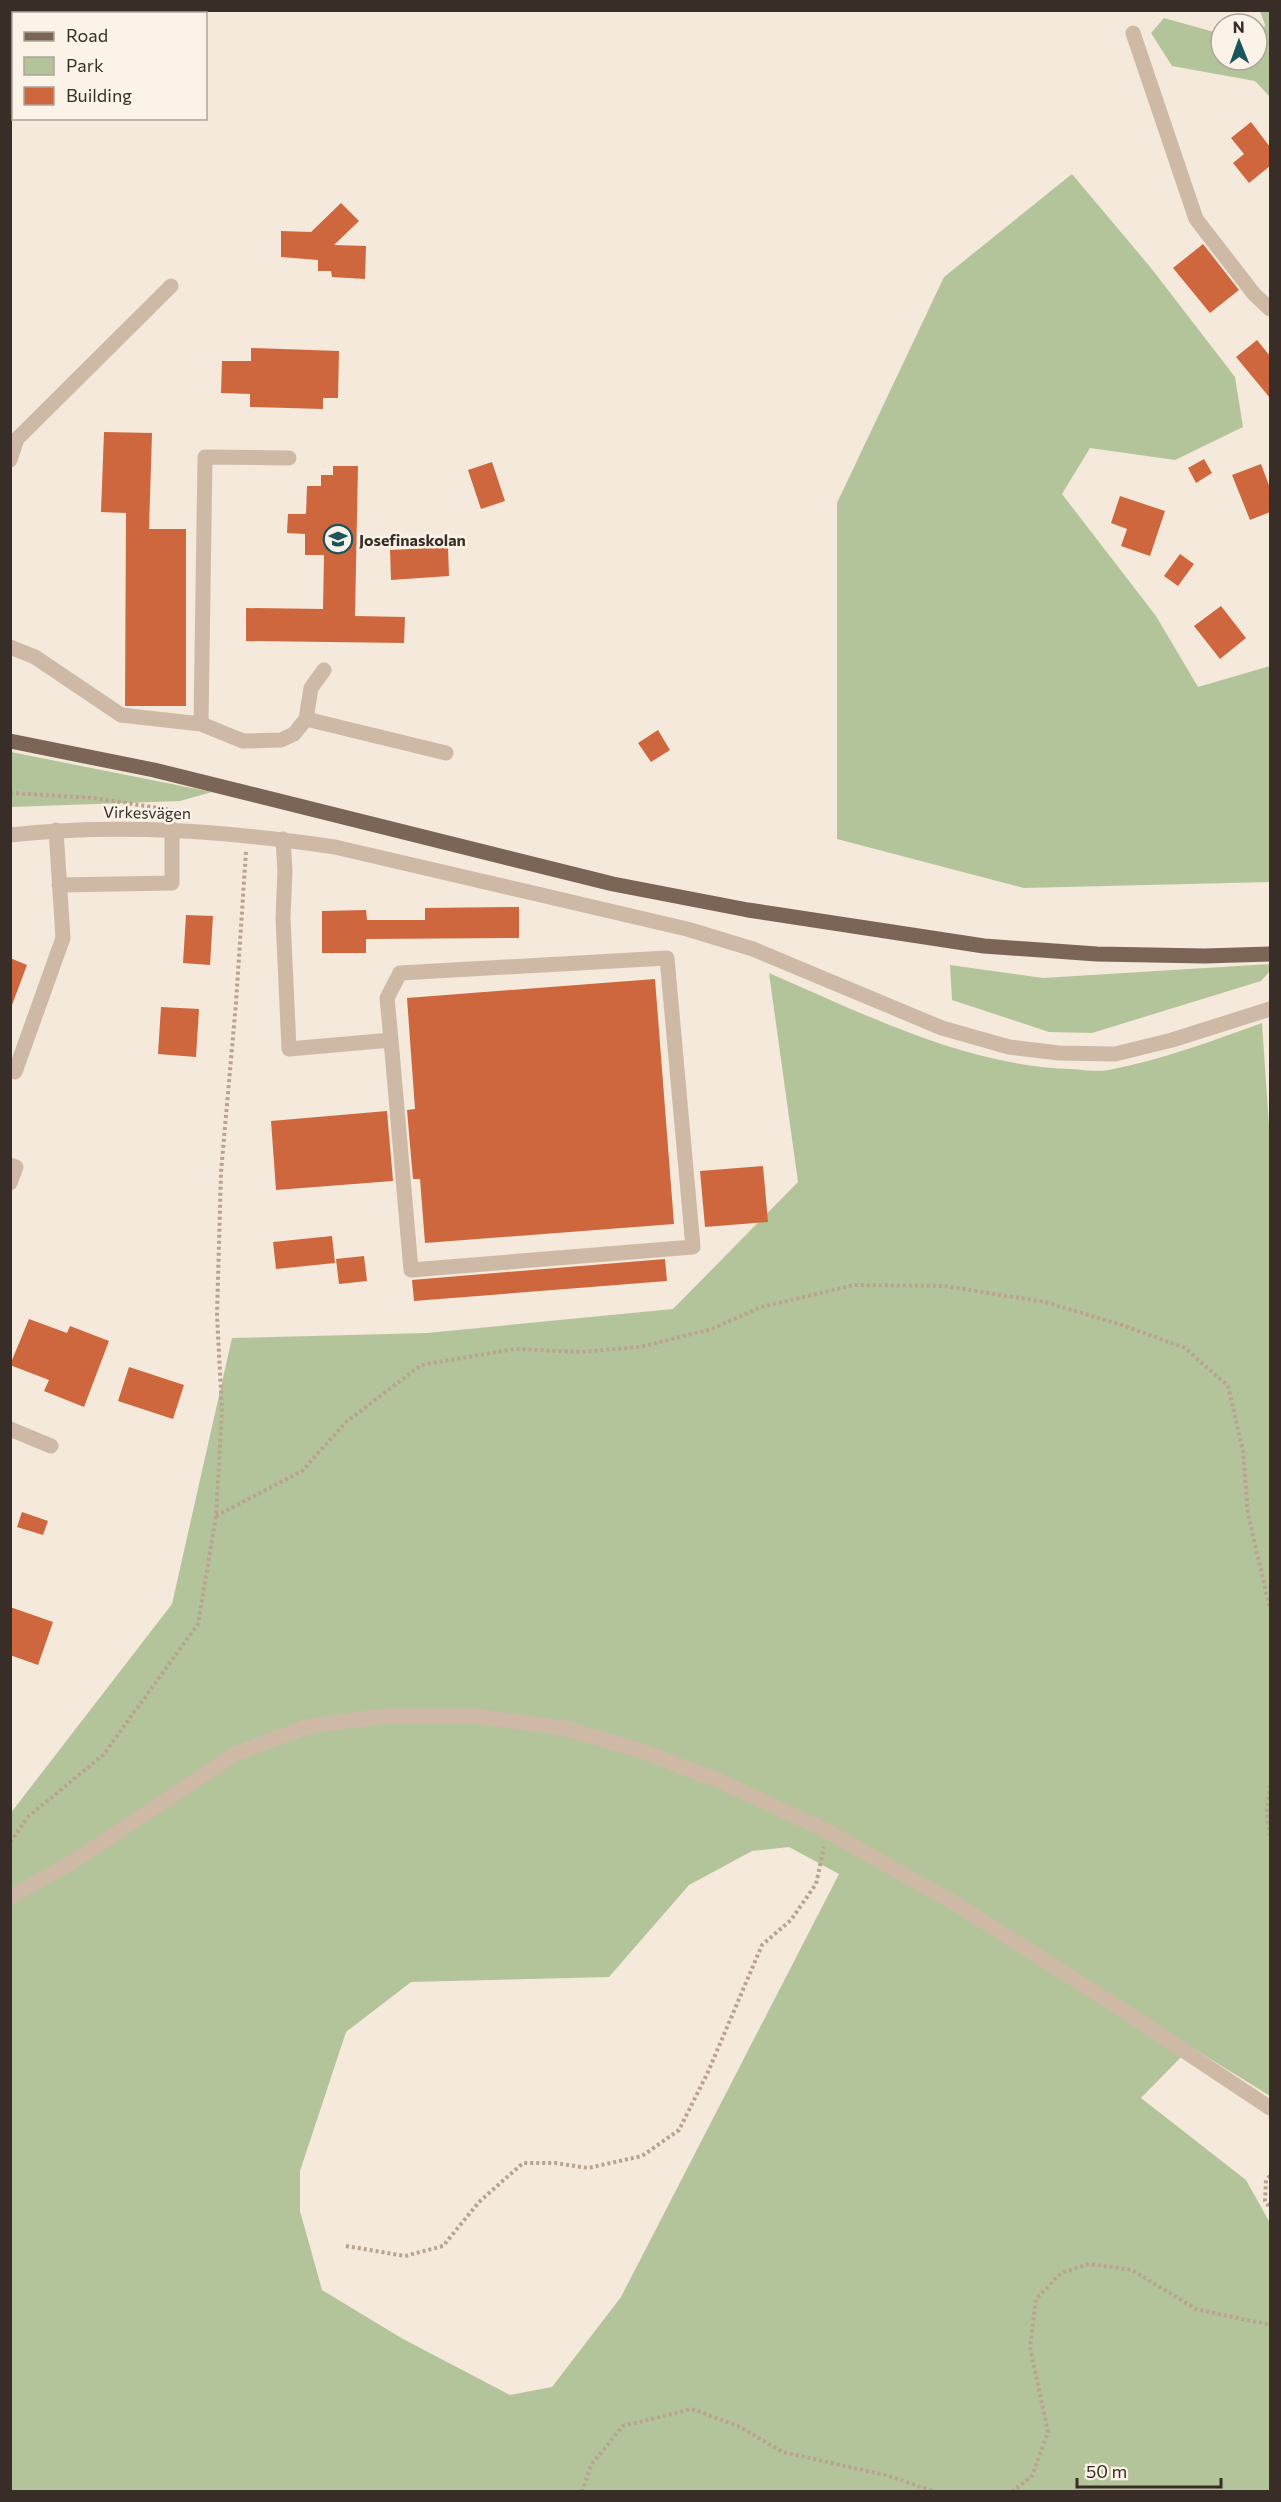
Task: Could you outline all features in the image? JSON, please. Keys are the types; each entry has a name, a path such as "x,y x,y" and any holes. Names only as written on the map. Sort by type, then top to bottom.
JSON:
{"main road":[{"path":"10,741 154,770 613,884 748,910 984,946 1107,954 1205,956 1270,954"}],"street":[{"path":"1133,33 1196,219 1254,294 1270,309"},
{"path":"10,460 17,439 171,286"},
{"path":"201,724 205,456 289,458"},
{"path":"10,647 35,657 121,715 201,724 243,741 281,740 294,734 306,719 311,688 324,670"},
{"path":"306,719 446,753"},
{"path":"59,885 172,883 172,829"},
{"name":"Virkesvägen","path":"10,835 56,830 172,829 283,839 335,847 698,933 753,949 942,1029 1010,1047 1059,1053 1115,1054 1172,1040 1270,1009"},
{"path":"15,1072 63,938 56,830"},
{"path":"283,839 285,871 283,918 289,1048 391,1040"},
{"path":"667,958 693,1247 411,1270 391,1040 387,998 400,973 667,958"},
{"path":"10,1165 16,1167 10,1183"},
{"path":"10,1429 51,1446"},
{"path":"10,1898 74,1861 235,1754 309,1726 386,1716 475,1716 564,1728 642,1751 712,1779 827,1831 963,1910 1121,2009 1270,2108"}],"path":[{"path":"10,794 94,798 192,814"},
{"path":"10,1842 28,1817 104,1754 198,1624 216,1516 222,1411 217,1315 221,1172 236,1003 247,836"},
{"path":"216,1516 302,1471 346,1422 421,1365 515,1349 581,1352 640,1347 712,1329 761,1307 854,1285 945,1286 1046,1302 1122,1325 1185,1348 1228,1386 1243,1451 1248,1514 1270,1609"},
{"path":"1270,1785 1267,1812 1270,1837"},
{"path":"346,2246 405,2256 443,2246 479,2202 523,2163 555,2163 588,2168 642,2156 679,2130 708,2072 762,1945 791,1920 816,1884 827,1831"},
{"path":"1270,2176 1266,2180 1265,2202 1270,2208"},
{"path":"1012,2492 1032,2476 1048,2432 1030,2348 1036,2300 1061,2273 1089,2264 1132,2270 1196,2309 1270,2325"},
{"path":"582,2492 591,2465 623,2426 692,2409 738,2426 783,2451 889,2476 936,2492"}],"green space":[{"path":"1270,11 1270,97 1255,81 1172,66 1151,33 1164,18 1209,31 1209,72 1269,72 1269,12 1260,12"},
{"path":"1072,174 1151,268 1235,377 1243,427 1175,460 1090,448 1062,494 1156,616 1198,687 1270,666 1270,882 1024,888 837,839 837,503 944,277"},
{"path":"11,752 212,792 180,801 11,807"},
{"path":"1270,964 1270,971 1261,981 1092,1033 1049,1032 952,1000 950,965 1043,978"},
{"path":"769,973 917,1036 994,1059 1033,1066 1090,1071 1109,1070 1167,1055 1262,1023 1270,1141 1270,2096 1191,2047 1141,2098 1246,2180 1270,2223 1270,2491 11,2491 10,1814 172,1604 232,1338 427,1333 673,1309 798,1182","holes":["789,1847 839,1874 621,2297 552,2387 510,2395 403,2339 322,2290 300,2211 300,2171 346,2032 411,1982 609,1977 689,1885 752,1851"]}],"building":[{"path":"1251,122 1270,147 1270,166 1249,183 1233,163 1244,154 1231,138"},
{"path":"341,203 359,221 334,245 366,246 365,279 332,277 331,271 318,271 318,260 281,257 281,231 311,232"},
{"path":"1203,244 1239,290 1210,313 1173,268"},
{"path":"1257,340 1270,356 1270,398 1236,357"},
{"path":"251,348 339,351 338,398 323,398 323,409 250,407 250,394 221,393 222,361 251,361"},
{"path":"104,432 152,433 149,529 186,529 186,706 125,706 126,513 101,512"},
{"path":"1204,459 1212,473 1196,483 1188,468"},
{"path":"492,462 505,501 481,509 468,470"},
{"path":"1261,464 1270,488 1270,512 1250,520 1232,475"},
{"path":"333,466 358,466 355,616 405,617 404,643 246,641 246,608 323,609 324,555 305,555 305,534 287,533 288,514 306,514 307,486 321,486 321,475 333,475"},
{"path":"1120,496 1165,511 1150,556 1121,546 1127,529 1111,523"},
{"path":"448,547 449,576 391,580 390,550"},
{"path":"1180,554 1194,564 1178,586 1164,576"},
{"path":"1221,606 1246,638 1220,659 1194,626"},
{"path":"658,730 670,750 651,762 638,743"},
{"path":"519,907 519,938 366,939 366,953 322,953 322,911 366,910 367,920 425,920 425,908"},
{"path":"186,915 213,916 210,965 183,963"},
{"path":"10,958 27,965 12,1005 10,1004"},
{"path":"655,979 674,1224 425,1243 420,1179 413,1179 407,1110 415,1109 407,998"},
{"path":"161,1007 199,1009 196,1057 158,1054"},
{"path":"387,1111 393,1181 276,1190 271,1121"},
{"path":"763,1166 768,1222 705,1227 700,1171"},
{"path":"332,1236 335,1263 276,1269 273,1242"},
{"path":"364,1256 367,1281 339,1284 336,1259"},
{"path":"665,1259 667,1281 414,1301 412,1280"},
{"path":"29,1319 67,1333 70,1326 109,1341 84,1407 44,1391 49,1380 10,1365"},
{"path":"129,1367 184,1385 173,1419 118,1401"},
{"path":"22,1512 48,1521 43,1535 17,1527"},
{"path":"10,1607 53,1622 38,1665 10,1655"}],"place":[{"name":"Josefinaskolan","path":"338,539"}]}
